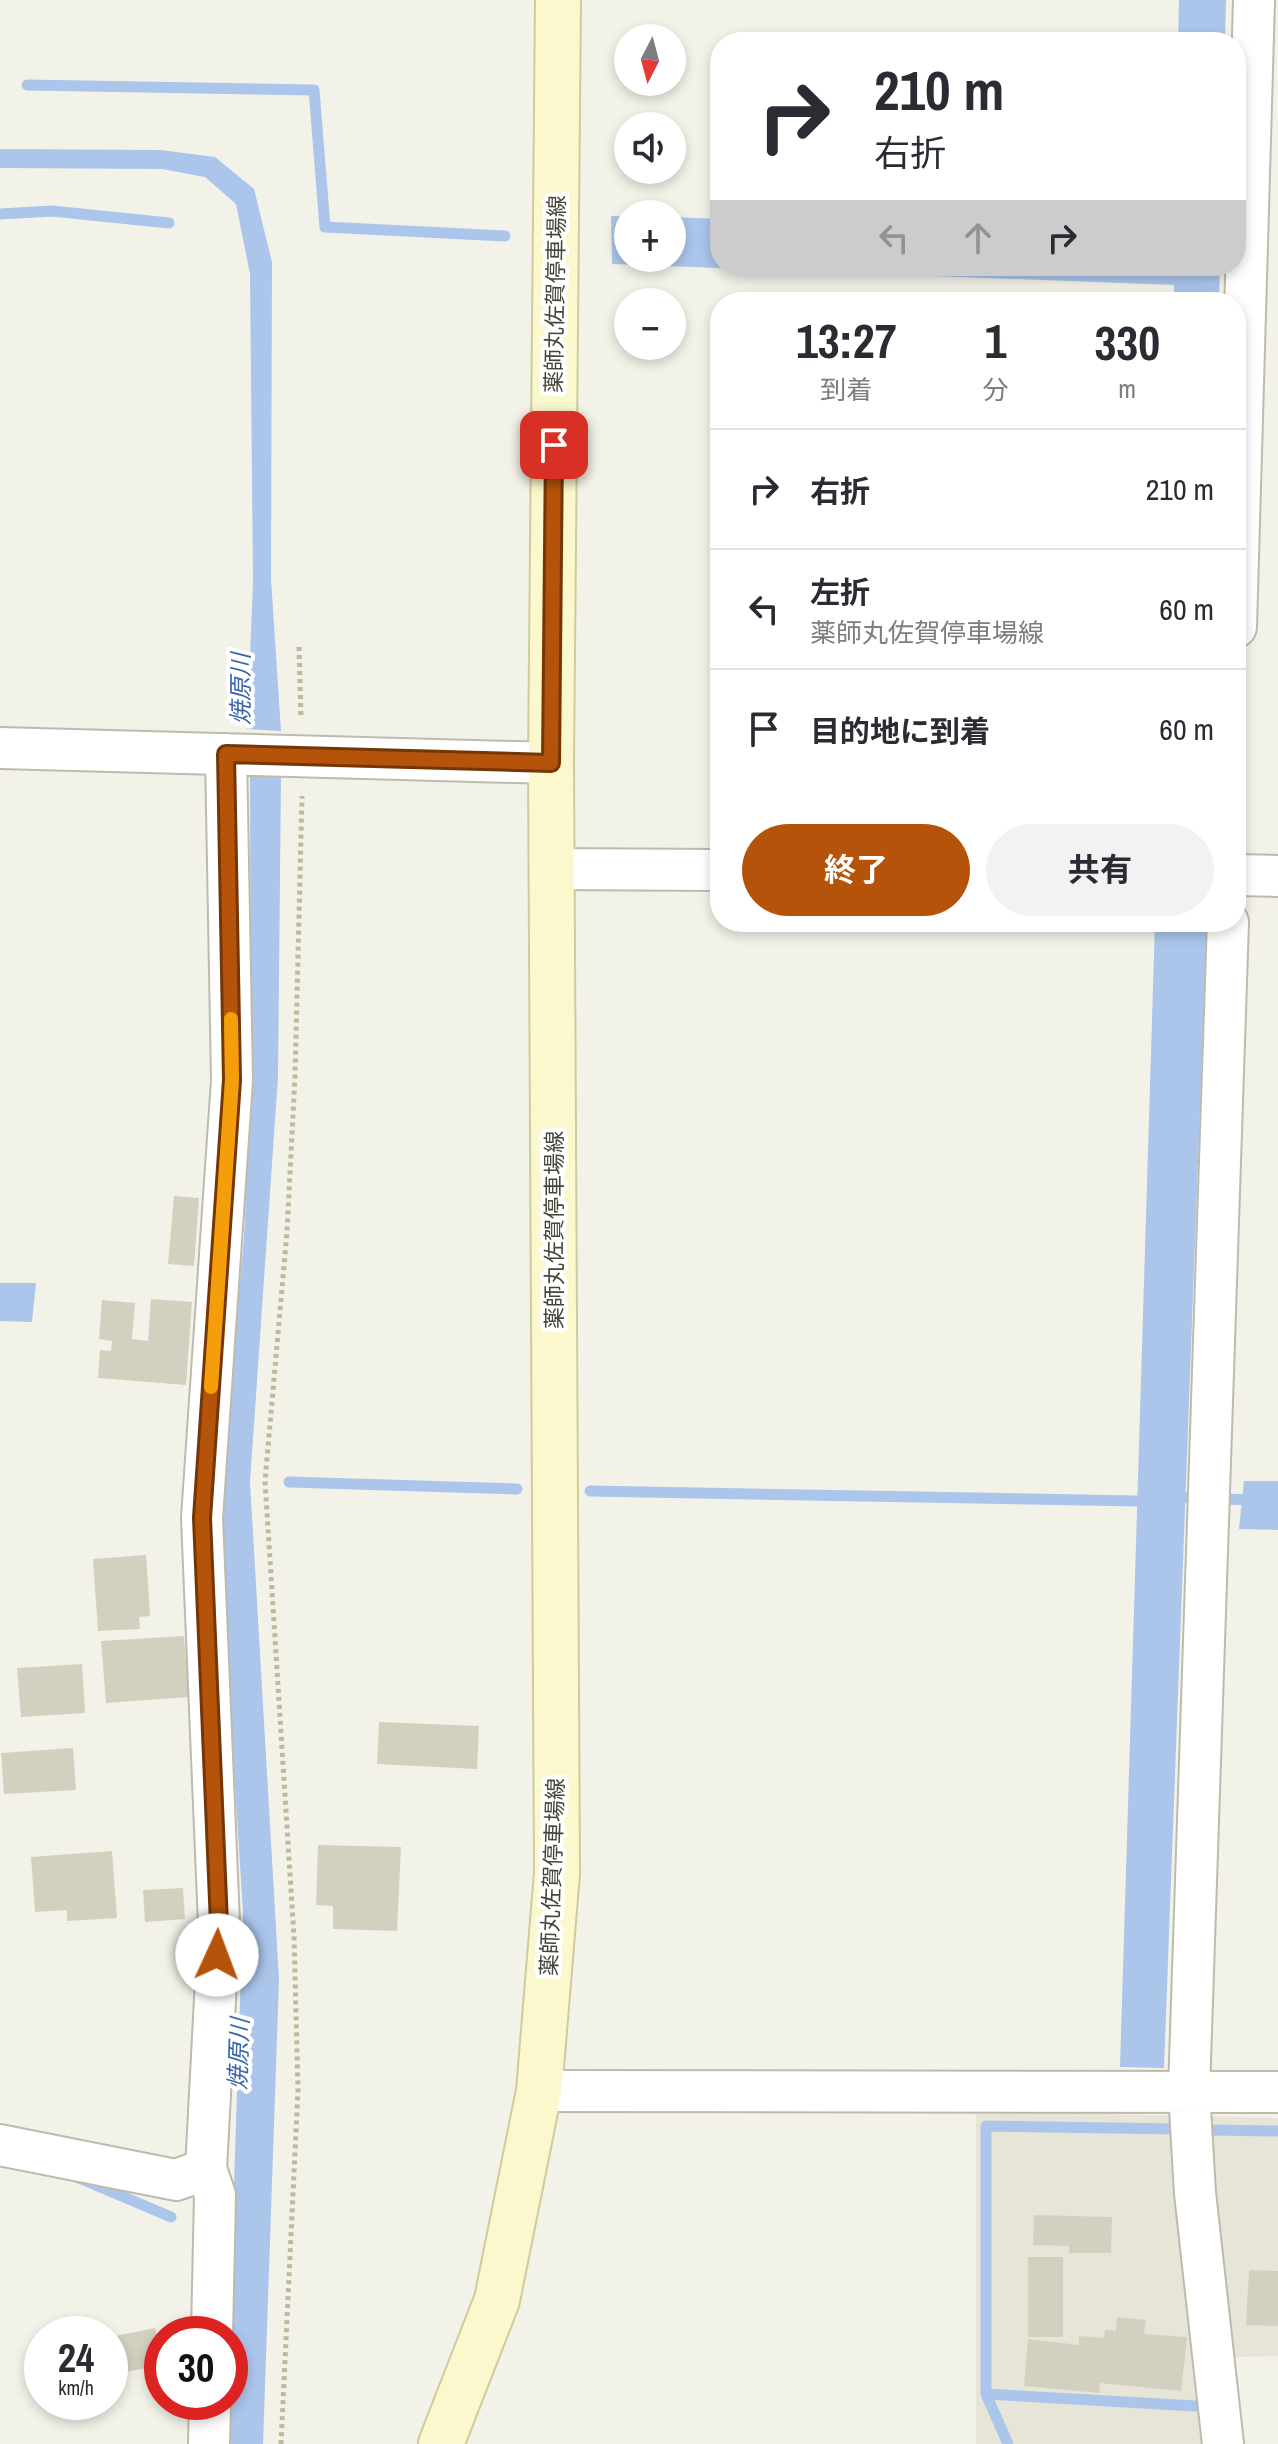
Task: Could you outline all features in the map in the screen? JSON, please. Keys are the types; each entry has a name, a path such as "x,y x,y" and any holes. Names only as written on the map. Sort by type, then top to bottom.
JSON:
{"main road":[{"name":"薬師丸佐賀停車場線","path":"441,2444 497,2300 539,2091 557,1873 551,763 558,0"}],"street":[{"path":"1246,276 1254,0"},
{"path":"0,748 551,763"},
{"path":"212,2316 215,2195 206,2169 219,1924 202,1518 232,1080 226,754"},
{"path":"553,869 710,870"},
{"path":"1246,875 1278,876"},
{"path":"1223,2444 1195,2193 1189,2091 1228,932"},
{"path":"539,2091 1278,2092"},
{"path":"0,2145 176,2180 206,2169"},
{"path":"209,2444 210,2420"}],"path":[{"path":"281,2444 298,2075 294,1937 265,1481 287,1232 295,1076 303,756 299,647"}],"shaded area":[{"path":"976,2111 1278,2118 1278,2356 1233,2357 1238,2444 976,2444"}],"water":[{"path":"1179,0 1226,0 1225,32 1178,32"},
{"path":"0,149 161,150 215,157 254,189 272,262 271,579 281,731 247,729 253,582 250,274 236,204 205,177 162,169 0,168"},
{"path":"611,216 614,216 612,264"},
{"path":"686,218 710,219 710,268 686,267"},
{"path":"933,276 1220,276 1219,292 1174,292 1174,285"},
{"path":"281,775 278,1077 250,1482 279,1979 263,2444 225,2444 226,2420 248,2420 248,2316 230,2316 243,1912 224,1613 221,1494 244,1237 251,1085 250,776"},
{"path":"1155,932 1207,932 1164,2068 1120,2067"},
{"path":"0,1283 36,1283 32,1322 0,1321"},
{"path":"1244,1481 1278,1481 1278,1530 1239,1529"}],"building":[{"path":"174,1196 199,1198 194,1266 168,1264"},
{"path":"151,1299 192,1302 186,1385 98,1378 100,1350 111,1351 112,1341 99,1339 102,1300 135,1303 132,1339 148,1341"},
{"path":"146,1555 150,1616 139,1617 140,1629 98,1631 93,1559"},
{"path":"184,1636 189,1697 106,1703 101,1641"},
{"path":"82,1664 85,1713 21,1717 17,1668"},
{"path":"379,1722 479,1726 477,1769 377,1764"},
{"path":"73,1748 76,1790 4,1794 1,1753"},
{"path":"318,1845 401,1847 397,1931 333,1929 333,1906 316,1905"},
{"path":"112,1851 117,1918 67,1921 67,1910 35,1912 31,1857"},
{"path":"183,1888 185,1919 145,1922 143,1890"},
{"path":"1034,2215 1112,2217 1111,2253 1069,2253 1069,2246 1033,2245"},
{"path":"1028,2257 1063,2257 1063,2337 1028,2337"},
{"path":"1249,2270 1278,2271 1278,2326 1246,2325"},
{"path":"1117,2317 1146,2320 1144,2334 1187,2337 1181,2391 1100,2383 1099,2393 1024,2386 1028,2339 1079,2345 1079,2336 1104,2338 1105,2330 1116,2331"},
{"path":"144,2330 144,2369 128,2372 128,2333"}],"waterway":[{"path":"27,85 314,90 325,227 505,236"},
{"path":"0,214 52,211 169,223"},
{"path":"289,1482 517,1489"},
{"path":"590,1491 1137,1501"},
{"path":"1171,1497 1278,1501"},
{"path":"1176,2129 986,2126 986,2394 1195,2406"},
{"path":"1211,2130 1278,2131"},
{"path":"79,2178 171,2217"},
{"path":"986,2394 1008,2444"}],"slow traffic":[{"path":"211,1387 232,1080 231,1019"}],"route":[{"path":"217,1955 219,1924 202,1518 232,1080 226,754 551,763 554,445"}],"water label":[{"name":"焼原川","path":"240,689"},
{"name":"焼原川","path":"238,2054"}]}
